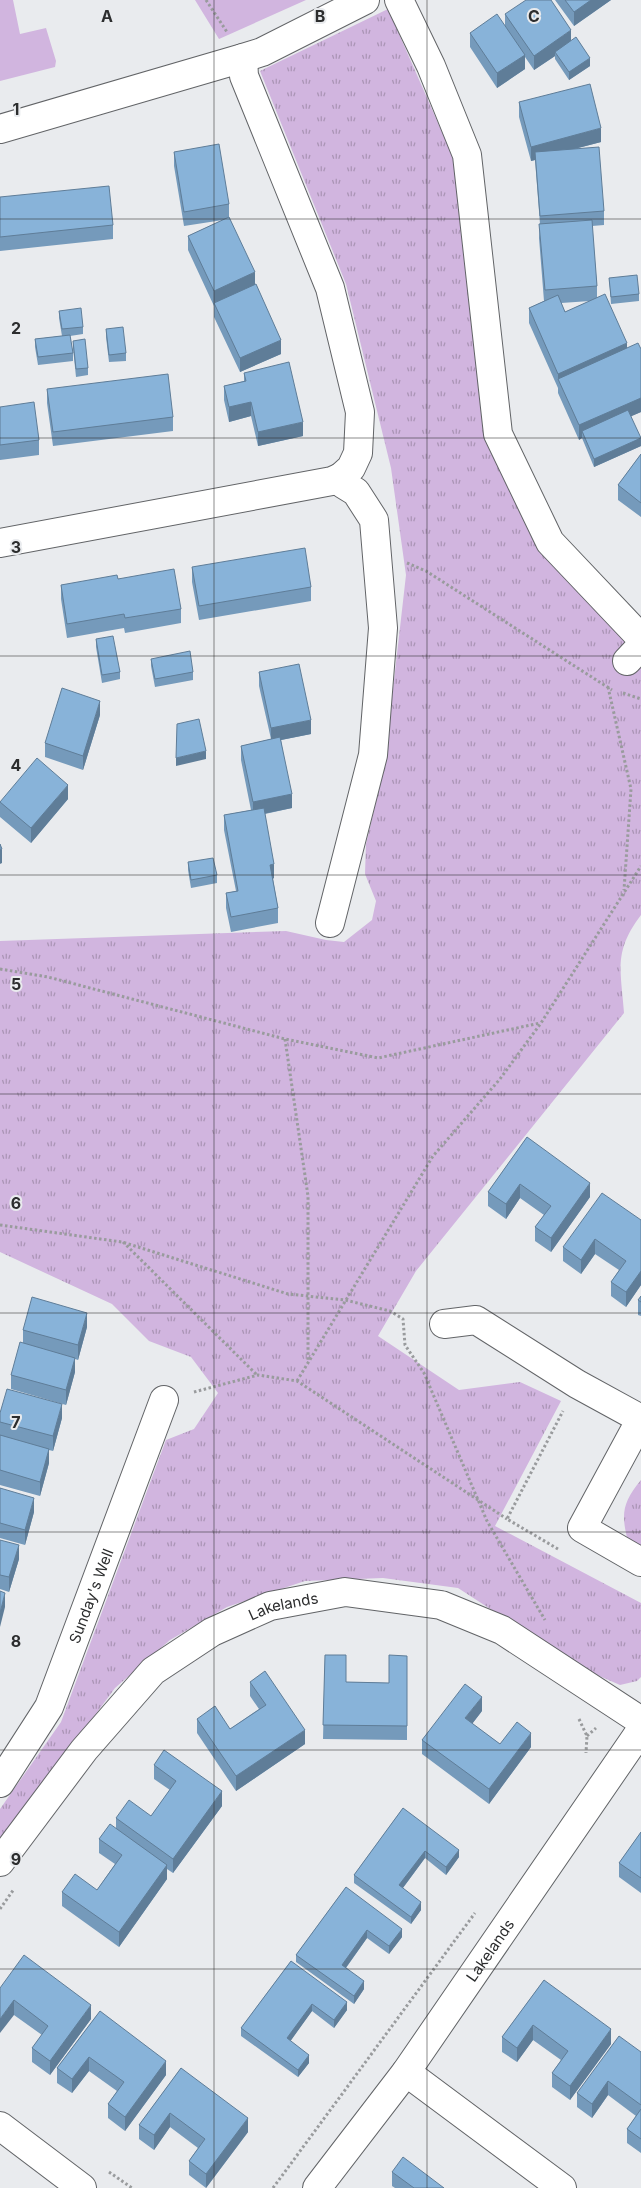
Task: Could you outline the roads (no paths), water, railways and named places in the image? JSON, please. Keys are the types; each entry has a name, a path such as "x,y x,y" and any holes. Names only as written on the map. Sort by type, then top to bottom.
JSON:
{"street":[{"path":"0,129 262,52 364,0"},
{"path":"399,0 432,66 467,155 498,434 550,542 641,638"},
{"path":"0,542 332,481 341,477 351,468 358,453 360,412 330,288 244,76 243,58"},
{"path":"330,923 373,755 383,628 374,520 356,492 343,484 341,477"},
{"path":"444,1324 476,1320 577,1384 641,1419 582,1528 641,1562"},
{"name":"Sunday's Well","path":"0,1783 50,1707 164,1400"},
{"name":"Lakelands","path":"0,1862 84,1750 153,1671 212,1632 270,1606 346,1592 441,1605 502,1630 641,1721"},
{"name":"Lakelands","path":"317,2188 406,2072 641,1730"},
{"path":"406,2072 562,2188"},
{"path":"0,2126 82,2188"}]}
